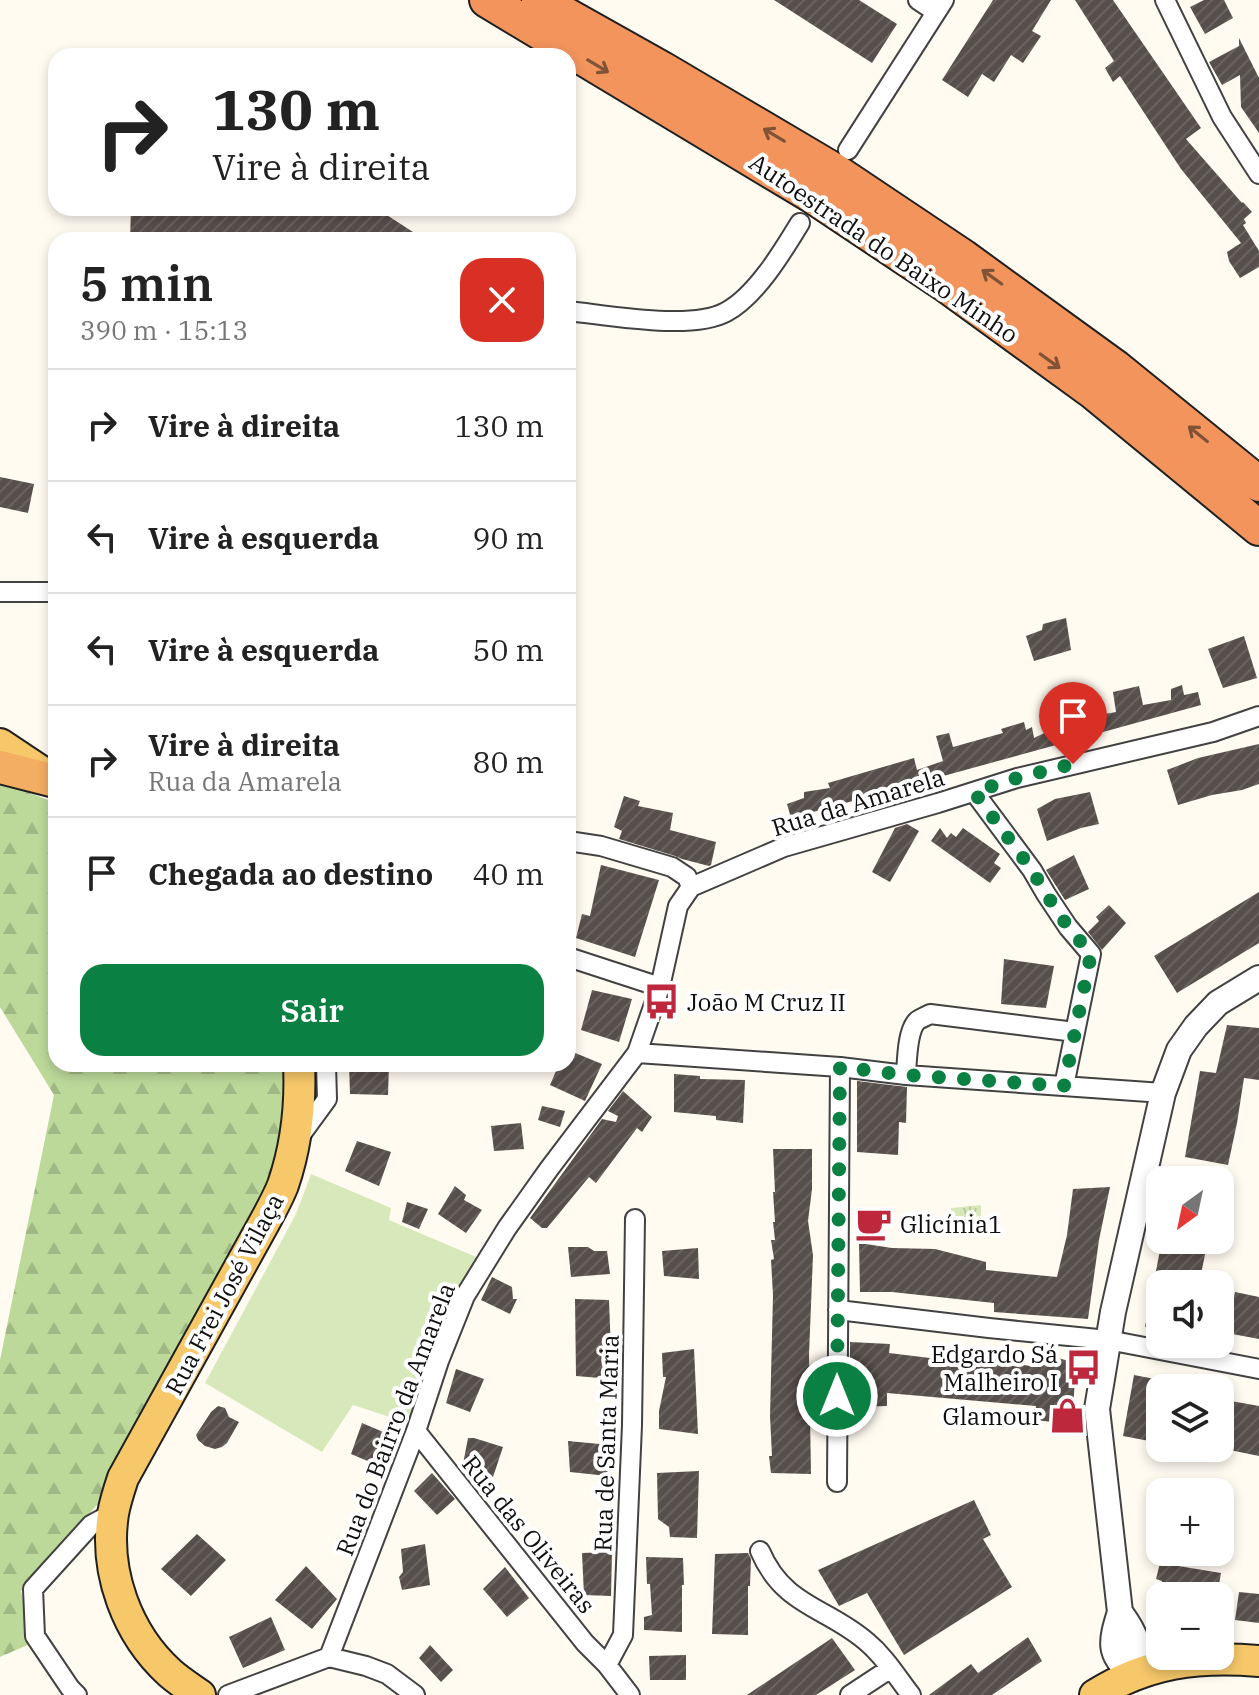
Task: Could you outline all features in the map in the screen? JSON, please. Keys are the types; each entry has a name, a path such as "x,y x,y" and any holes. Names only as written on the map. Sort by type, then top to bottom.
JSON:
{"highway":[{"name":"Autoestrada do Baixo Minho","path":"487,0 567,48"},
{"path":"539,0 662,69"},
{"path":"552,0 662,69"},
{"name":"Autoestrada do Baixo Minho","path":"576,54 813,196 945,284 1095,393 1259,528"},
{"name":"Autoestrada do Baixo Minho","path":"662,69 833,170 963,257 1116,368 1259,484"},
{"path":"2,752 48,777"}],"main road":[{"name":"Rua Frei José Vilaça","path":"200,1695 169,1673 143,1641 125,1611 114,1576 111,1540 113,1513 123,1478 282,1187 296,1141 301,1097 299,1072"},
{"path":"1099,1694 1133,1674 1163,1665 1218,1659 1259,1661"}],"street":[{"path":"848,150 940,6 918,0"},
{"path":"1165,0 1222,117 1259,174"},
{"path":"576,312 658,320 698,320 726,312 763,277 800,223"},
{"path":"1,593 48,592"},
{"name":"Rua da Amarela","path":"691,887 784,847 1017,778 1213,732 1259,716"},
{"path":"974,792 1032,870 1068,927 1091,954 1064,1086"},
{"path":"576,842 601,846 680,870 691,887 678,906 660,987 637,1053 1163,1093"},
{"path":"576,960 660,987"},
{"path":"1133,1674 1139,1659 1137,1643 1134,1632 1120,1612 1097,1409 1108,1340 1163,1093 1179,1050 1218,1003 1259,978"},
{"path":"906,1075 914,1027 918,1020 930,1014 1075,1032"},
{"name":"Rua do Bairro da Amarela","path":"329,1657 465,1296 507,1228 637,1053"},
{"path":"837,1482 840,1067"},
{"path":"296,1141 327,1099 326,1072"},
{"name":"Rua de Santa Maria","path":"607,1665 623,1635 632,1425 635,1219"},
{"path":"838,1310 1108,1340 1259,1369"},
{"name":"Rua das Oliveiras","path":"416,1431 630,1695"},
{"path":"77,1695 35,1636 33,1589 91,1525 113,1513"},
{"path":"760,1551 774,1578 792,1595 867,1642 911,1695"},
{"path":"228,1695 329,1657 387,1674 415,1695"},
{"path":"850,1695 891,1668"}],"green space":[{"path":"0,784 6,784 48,800 48,1072 283,1072 285,1085 272,1185 104,1497 21,1591 32,1643 0,1657 0,1360 54,1095 0,1007"},
{"path":"311,1174 391,1208 389,1220 481,1259 414,1425 353,1405 322,1452 205,1383 296,1214"},
{"path":"981,1205 981,1225 952,1225 951,1208"}],"building":[{"path":"774,0 859,0 897,24 872,63"},
{"path":"993,0 1051,0 1032,31 1041,36 1023,63 1011,55 994,82 982,74 968,97 942,80"},
{"path":"1075,0 1113,0 1201,128 1186,139 1252,212 1244,219 1246,223 1243,225 1259,251 1259,267 1240,278 1227,252 1241,243 1181,169 1120,76 1113,82 1105,68 1114,61"},
{"path":"1204,0 1224,0 1233,18 1205,34 1190,7"},
{"path":"1239,38 1259,78 1259,133 1241,107 1240,75 1222,85 1209,62 1239,46"},
{"path":"131,216 388,216 413,232 130,232"},
{"path":"0,477 34,484 28,513 0,507"},
{"path":"1066,618 1071,650 1034,661 1026,636 1042,630 1043,624"},
{"path":"1244,636 1257,678 1223,688 1208,649"},
{"path":"1182,685 1184,695 1198,692 1201,705 791,818 787,804 804,798 804,792 830,788 828,783 914,758 917,770 943,761 936,736 949,733 953,747 1003,733 1001,729 1024,722 1026,730 1032,727 1034,738 1063,724 1061,717 1087,709 1089,717 1116,712 1113,692 1139,686 1143,705 1171,700 1171,689"},
{"path":"1259,744 1259,784 1178,805 1167,770 1198,758"},
{"path":"1090,792 1099,824 1047,841 1037,809 1055,799"},
{"path":"624,796 640,801 638,806 673,813 670,830 716,842 711,865 619,839 622,831 614,827"},
{"path":"907,824 919,831 890,882 872,872 895,828"},
{"path":"940,828 947,838 951,833 956,837 963,828 1000,854 994,863 1001,868 990,883 931,841"},
{"path":"1074,855 1089,889 1065,900 1046,870"},
{"path":"601,865 659,880 635,957 576,938 582,914 590,916"},
{"path":"1259,892 1259,943 1177,993 1154,956"},
{"path":"1109,905 1126,923 1102,950 1088,932 1099,921 1096,917"},
{"path":"1004,959 1054,966 1046,1008 1001,1004"},
{"path":"592,990 632,999 619,1042 581,1030"},
{"path":"1227,1025 1259,1028 1259,1080 1244,1078 1228,1165 1185,1157 1200,1071 1216,1073"},
{"path":"576,1053 602,1064 585,1101 550,1085 556,1072 576,1072"},
{"path":"349,1072 389,1072 388,1095 350,1094"},
{"path":"674,1074 700,1076 700,1079 745,1080 743,1123 716,1120 716,1116 674,1112"},
{"path":"857,1081 907,1087 906,1123 899,1122 898,1155 857,1152"},
{"path":"623,1091 652,1117 642,1132 637,1128 596,1183 589,1177 547,1228 542,1228 530,1218 602,1119 616,1122 618,1116 608,1111"},
{"path":"542,1106 565,1111 560,1127 538,1120"},
{"path":"521,1123 524,1149 494,1151 491,1126"},
{"path":"357,1141 391,1152 379,1186 345,1171"},
{"path":"773,1149 812,1149 808,1221 813,1255 809,1355 811,1474 771,1473 769,1456 772,1456 771,1260 774,1259 771,1240 775,1240"},
{"path":"455,1186 466,1195 464,1200 482,1210 466,1233 438,1214"},
{"path":"1110,1187 1088,1319 994,1312 994,1303 892,1292 860,1292 859,1243 935,1249 986,1262 986,1270 1057,1277 1073,1189"},
{"path":"407,1202 428,1209 419,1229 402,1222"},
{"path":"568,1247 607,1251 610,1274 571,1277"},
{"path":"698,1248 699,1279 664,1276 662,1251"},
{"path":"1159,1254 1205,1254 1202,1270 1156,1270"},
{"path":"492,1277 512,1287 513,1299 517,1299 510,1314 481,1300"},
{"path":"1235,1292 1259,1297 1259,1339 1234,1334"},
{"path":"575,1299 609,1300 612,1379 576,1376"},
{"path":"850,1342 890,1344 889,1353 930,1358 1041,1367 1041,1358 1058,1358 1076,1363 1072,1424 1034,1420 1036,1406 887,1393 887,1406 850,1407"},
{"path":"694,1349 698,1434 659,1429 659,1411 666,1377 663,1377 662,1353"},
{"path":"456,1369 484,1379 470,1412 446,1403"},
{"path":"1134,1375 1146,1377 1146,1440 1123,1436"},
{"path":"1234,1402 1259,1406 1259,1456 1234,1451"},
{"path":"218,1406 225,1408 229,1417 239,1422 227,1443 215,1449 205,1446 196,1435"},
{"path":"362,1423 395,1437 384,1468 351,1454"},
{"path":"468,1438 503,1447 493,1477 463,1464"},
{"path":"568,1441 610,1445 608,1476 570,1472"},
{"path":"699,1471 697,1538 670,1537 669,1527 658,1519 657,1473"},
{"path":"432,1473 455,1499 437,1515 414,1491"},
{"path":"974,1500 991,1535 983,1539 1012,1587 904,1655 867,1593 839,1606 818,1570"},
{"path":"197,1534 226,1560 191,1596 161,1569"},
{"path":"425,1544 430,1585 402,1590 399,1577 403,1572 401,1549"},
{"path":"612,1552 611,1596 584,1595 582,1553"},
{"path":"748,1553 751,1559 748,1635 712,1634 715,1554"},
{"path":"646,1557 683,1558 682,1632 644,1630 644,1617 652,1615"},
{"path":"306,1566 337,1599 312,1629 275,1600"},
{"path":"1159,1566 1221,1573 1219,1582 1162,1582 1156,1579"},
{"path":"505,1567 529,1598 507,1617 483,1589"},
{"path":"1239,1592 1259,1594 1259,1623 1235,1620"},
{"path":"271,1617 285,1650 243,1668 229,1637"},
{"path":"1028,1637 1042,1661 992,1695 929,1695 971,1664 978,1673"},
{"path":"832,1638 855,1670 816,1695 747,1695"},
{"path":"430,1645 453,1670 441,1682 419,1658"},
{"path":"686,1655 686,1680 650,1680 649,1656"}],"place":[{"name":"João M Cruz II","path":"661,1002"},
{"name":"Glicínia1","path":"874,1224"},
{"name":"Edgardo Sá Malheiro I","path":"1084,1368"},
{"name":"Glamour","path":"1068,1416"}],"route":[{"path":"837,1396 840,1067 1064,1086 1091,954 1068,927 1032,870 974,792 1073,764"}]}
